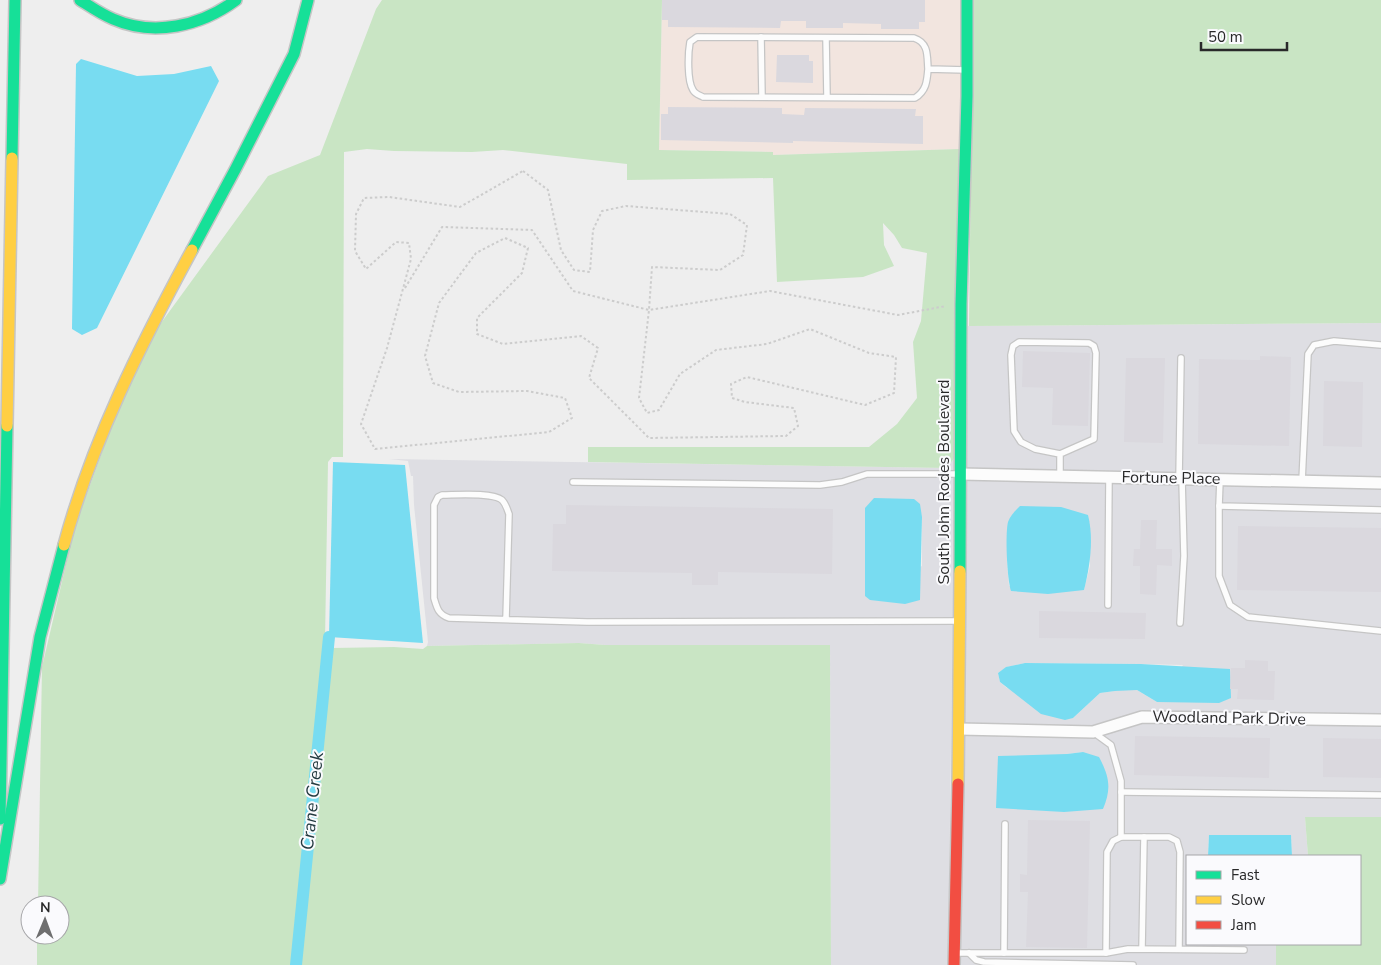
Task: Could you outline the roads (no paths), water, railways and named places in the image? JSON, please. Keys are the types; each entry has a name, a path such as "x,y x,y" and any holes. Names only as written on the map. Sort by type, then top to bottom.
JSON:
{"main road":[{"path":"0,824 15,0"},
{"path":"80,0 96,12 117,21 159,28 187,25 209,18 230,6 236,0"},
{"path":"0,879 40,638 70,524 112,411 148,330 236,168 294,54 308,0"},
{"name":"South John Rodes Boulevard","path":"954,965 959,729 961,304 967,0"}],"street":[{"name":"Fortune Place","path":"961,474 1381,483"},
{"name":"Woodland Park Drive","path":"959,729 1093,732 1142,717 1381,720"}],"lane":[{"path":"697,37 826,38 914,38 921,40 926,46 928,69 924,90 914,98 703,97 694,92 690,85 688,50 690,42 697,37"},
{"path":"761,38 762,97"},
{"path":"826,38 827,97"},
{"path":"928,69 966,70"},
{"path":"1019,342 1089,344 1094,346 1096,353 1094,439 1060,454 1035,449 1021,442 1014,431 1011,354 1013,346 1019,342"},
{"path":"1302,481 1308,354 1314,345 1334,342 1381,345"},
{"path":"1180,623 1184,556 1180,479 1181,358"},
{"path":"1060,454 1060,476"},
{"path":"573,482 820,485 842,482 867,474 961,474"},
{"path":"1108,605 1109,477"},
{"path":"1220,479 1219,576 1230,605 1248,617 1381,631"},
{"path":"506,619 509,514 506,506 500,499 489,496 442,495 438,497 434,505 434,598 437,609 448,618 587,622 960,621"},
{"path":"1219,506 1381,510"},
{"path":"1093,732 1111,745 1121,781 1122,837"},
{"path":"1121,792 1381,795"},
{"path":"1004,953 1005,824"},
{"path":"1106,953 1107,852 1114,842 1122,837 1169,838 1177,841 1180,852 1179,950"},
{"path":"1142,949 1144,837"},
{"path":"954,953 1106,953 1128,949 1244,950"},
{"path":"968,953 976,960 984,962 1133,965"}],"water":[{"path":"81,59 137,76 174,74 211,66 219,81 97,328 82,335 72,329 76,64"},
{"path":"333,462 405,465 423,643 329,637"},
{"path":"874,498 914,499 920,504 922,517 920,600 905,604 870,600 865,596 865,508"},
{"path":"1020,506 1061,507 1088,515 1091,533 1090,552 1084,590 1048,594 1011,591 1007,528 1010,518"},
{"path":"1025,663 1141,664 1230,669 1231,698 1219,703 1157,702 1137,690 1115,691 1100,693 1073,718 1065,720 1041,714 1000,682 998,673 1006,667"},
{"path":"1083,752 1099,757 1105,770 1108,782 1108,795 1103,809 1064,812 996,808 998,756"},
{"path":"1209,835 1291,835 1292,855 1208,855"}],"waterway":[{"name":"Crane Creek","path":"296,965 329,637"}]}
